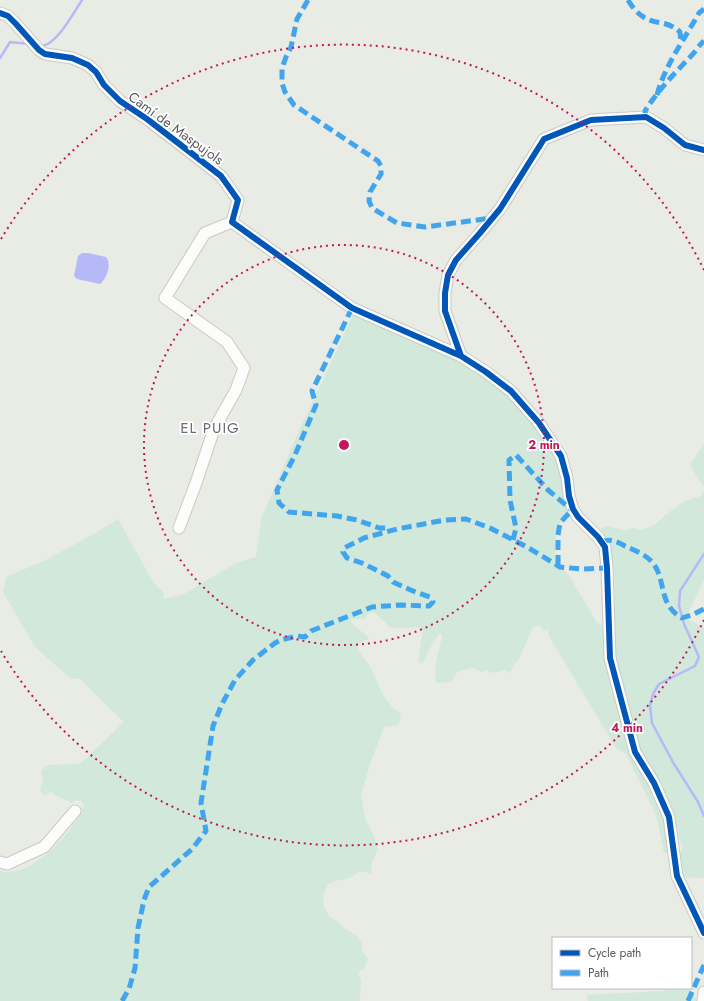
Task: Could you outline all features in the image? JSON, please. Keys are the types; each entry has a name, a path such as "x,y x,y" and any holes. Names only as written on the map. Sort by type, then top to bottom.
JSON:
{"street":[{"name":"Camí de Maspujols","path":"0,13 8,16 39,50 45,54 72,58 88,65 96,72 104,85 120,101 147,119 221,176 238,200 232,222"},
{"path":"461,356 445,311 445,293 448,275 456,260 500,209 544,139 592,120 646,117 664,128 685,145 704,150"},
{"path":"179,528 214,429 236,390 244,368 227,342 165,298 205,233 232,222 352,308 461,356 486,372 511,391 538,423 561,456 573,509 578,517 598,537 605,547 610,658 635,752 654,783 669,817 677,876 704,933"},
{"path":"0,862 7,864 44,847 75,811"},
{"path":"703,1001 704,992"}],"green space":[{"path":"355,311 452,355 509,394 558,458 569,510 556,530 555,559 570,577 597,623 604,626 628,748 643,769 666,813 670,851 664,853 656,815 626,754 616,748 549,636 548,629 544,631 539,625 533,627 518,661 515,663 510,673 505,670 496,673 487,670 482,672 472,668 457,672 452,680 444,683 437,683 435,671 442,636 440,633 422,664 418,661 423,631 417,627 391,628 374,612 368,614 365,619 352,619 351,621 369,639 358,644 358,650 371,668 382,693 391,706 399,712 401,716 397,725 384,727 370,764 361,795 365,818 374,836 378,849 372,862 371,874 361,871 349,878 328,884 323,896 324,907 330,917 339,922 345,929 356,935 363,944 361,949 363,953 368,958 364,969 358,972 361,980 360,1001 0,1001 0,871 12,872 25,868 50,852 71,828 79,817 84,806 82,801 76,800 72,803 50,791 47,795 43,794 40,790 43,780 41,772 45,766 49,765 80,764 124,722 80,679 70,678 35,647 3,592 6,577 44,561 118,519 153,582 163,592 164,599 184,594 236,563 256,557 261,519 294,442"},
{"path":"704,444 704,487 690,464"},
{"path":"704,491 704,580 688,613 689,620 704,628 704,878 684,877 679,859 683,847 680,840 676,837 638,750 614,658 613,613 615,588 612,567 600,533 601,529 605,526 625,530 633,528 642,530 656,524 665,515 685,501 701,496"},
{"path":"665,989 691,989 697,1001 588,1001 587,995 662,991"}],"water":[{"path":"82,253 106,257 108,260 108,271 100,284 77,279 74,276 78,256"}],"waterway":[{"path":"40,46 46,45 58,35 82,0"},
{"path":"0,58 10,42 29,44"},
{"path":"704,554 680,591 679,606 684,624 699,657 695,666 659,684 653,694 650,705 652,723 674,764 698,802 704,816"}],"marked path":[{"path":"308,0 297,19 291,47 282,68 282,83 285,92 294,105 378,161 381,166 381,174 370,192 369,201 372,208 397,223 425,227 492,218"},
{"path":"628,0 635,10 645,18 666,24 680,32 681,43"},
{"path":"657,95 660,84 675,53 699,13 704,9"},
{"path":"646,117 645,111 655,96 704,41"},
{"path":"352,308 312,391 316,405 295,455 277,490 279,503 289,512 337,516 357,520 379,528 390,528"},
{"path":"513,540 516,528 510,500 509,460 516,455 548,490 573,511"},
{"path":"558,565 558,535 560,523 572,510"},
{"path":"122,1001 129,989 135,968 138,928 144,900 149,887 192,849 206,831 201,803 213,726 222,704 235,680 253,660 281,640 297,636 305,637 311,631 372,607 400,605 429,606 433,602 430,597 393,582 388,576 362,563 347,558 343,552 344,548 364,538 397,529 445,520 466,519 490,528 527,547 560,567 581,569 607,568"},
{"path":"602,542 608,540 617,542 639,552 649,559 657,569 660,576 665,599 674,612 682,618 704,609"},
{"path":"688,1001 704,965"}],"cycle path":[{"path":"0,13 8,16 39,50 45,54 72,58 88,65 96,72 104,85 120,101 147,119 221,176 238,200 232,222 352,308 461,356 486,372 511,391 539,423 561,456 573,509 578,517 598,537 605,547 610,658 635,752 654,783 669,817 677,876 704,933"},
{"path":"461,356 445,311 445,293 448,275 456,260 500,209 544,139 591,120 646,117 664,128 685,145 704,150"}],"district":[{"name":"EL PUIG","path":"210,428"}]}
